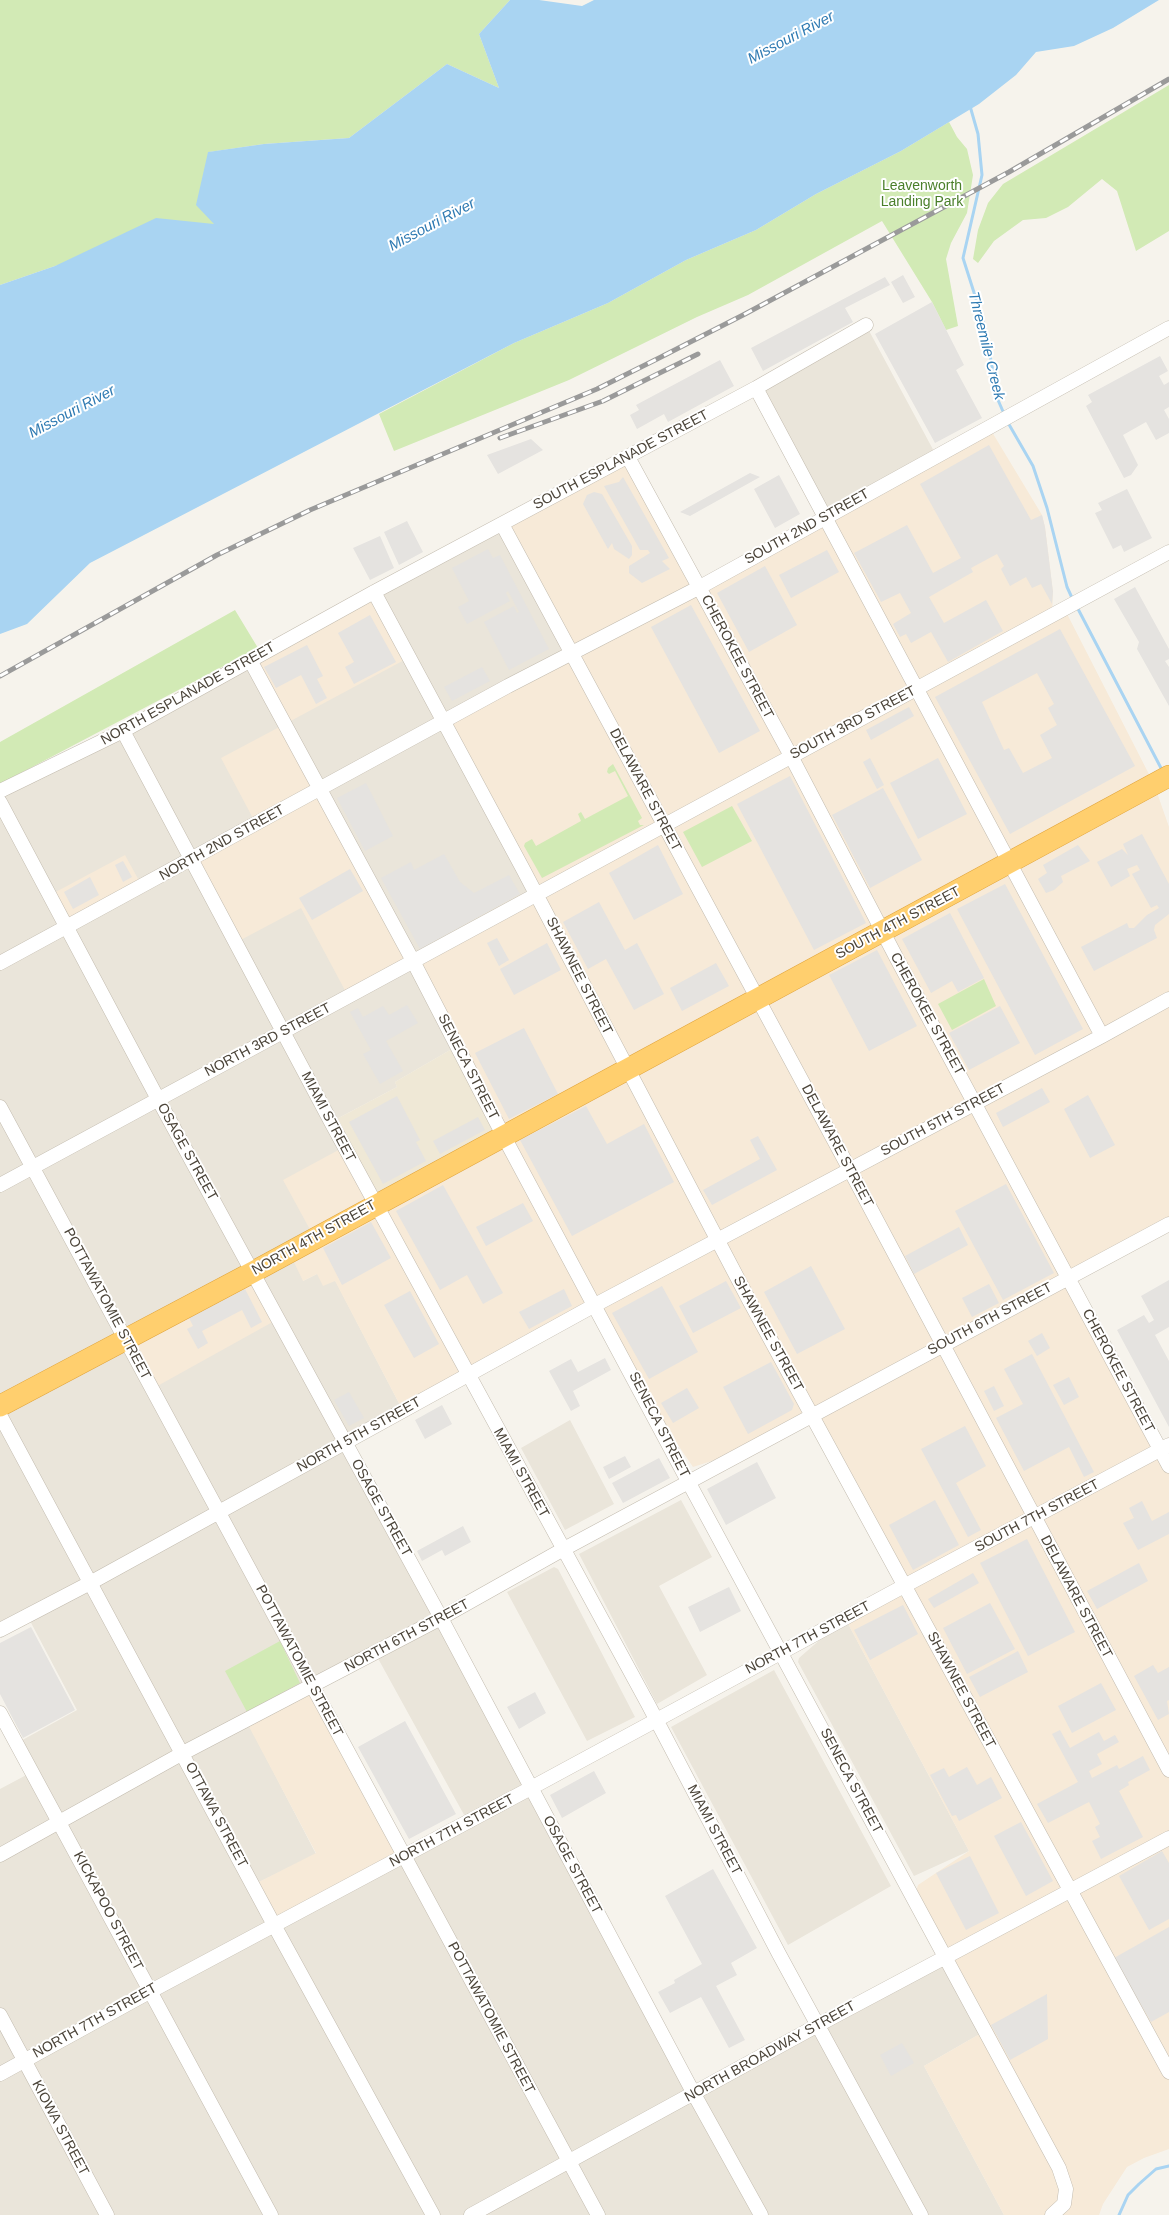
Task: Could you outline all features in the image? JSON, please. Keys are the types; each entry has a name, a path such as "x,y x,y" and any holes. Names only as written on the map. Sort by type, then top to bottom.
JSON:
{"highway":[{"name":"SOUTH 4TH STREET","path":"627,1068 1162,780"},
{"name":"NORTH 4TH STREET","path":"0,1406 125,1338 253,1272 627,1068"}],"street":[{"name":"SOUTH ESPLANADE STREET","path":"374,592 756,388 866,325"},
{"name":"SOUTH 2ND STREET","path":"443,722 700,587 1169,328"},
{"path":"756,388 1102,1036"},
{"name":"CHEROKEE STREET","path":"628,456 791,756 882,931 1068,1277 1164,1447 1169,1466"},
{"name":"DELAWARE STREET","path":"502,524 850,1170 1169,1770"},
{"name":"SOUTH 3RD STREET","path":"537,896 791,756 1169,552"},
{"name":"NORTH ESPLANADE STREET","path":"0,791 123,731 374,592"},
{"name":"SHAWNEE STREET","path":"374,592 812,1415 1169,2072"},
{"name":"SENECA STREET","path":"250,660 413,961 503,1135 689,1483 1059,2168 1066,2189 1064,2204 1052,2215"},
{"name":"NORTH 2ND STREET","path":"0,963 443,722"},
{"name":"MIAMI STREET","path":"123,731 282,1032 656,1721 921,2215"},
{"name":"OSAGE STREET","path":"0,802 158,1099 441,1618 694,2094 761,2215"},
{"name":"NORTH 3RD STREET","path":"0,1185 413,961 537,896"},
{"name":"SOUTH 5TH STREET","path":"718,1240 1169,999"},
{"name":"POTTAWATOMIE STREET","path":"0,1107 598,2215"},
{"name":"SOUTH 6TH STREET","path":"812,1415 1169,1224"},
{"name":"NORTH 5TH STREET","path":"0,1630 90,1583 595,1305 718,1240"},
{"name":"OTTAWA STREET","path":"0,1415 274,1925 433,2215"},
{"name":"NORTH 6TH STREET","path":"0,1855 183,1754 441,1618 562,1550 812,1415"},
{"name":"SOUTH 7TH STREET","path":"904,1586 1164,1447"},
{"name":"NORTH 7TH STREET","path":"0,2074 150,1991 656,1721 904,1586"},
{"name":"KICKAPOO STREET","path":"0,1712 271,2215"},
{"name":"NORTH BROADWAY STREET","path":"471,2215 818,2025 1169,1838"},
{"name":"KIOWA STREET","path":"0,2015 107,2215"}],"shaded area":[{"path":"903,275 915,297 903,303 891,282"},
{"path":"885,277 890,285 845,308 853,322 763,371 751,348"},
{"path":"932,302 964,365 956,370 982,418 935,443 875,334"},
{"path":"867,327 936,455 825,518 756,388"},
{"path":"1160,356 1168,371 1159,376 1164,385 1169,382 1169,407 1164,410 1169,419 1169,433 1156,440 1146,422 1123,435 1138,465 1131,475 1124,478 1086,406 1092,402 1088,395"},
{"path":"720,360 734,386 668,422 664,414 637,429 630,415 639,410 636,405"},
{"path":"989,427 1042,515 1053,592 1052,615 1064,608 1154,784 1169,827 1169,1223 1068,1277 1160,1449 1169,1445 1169,2149 1144,2158 1127,2167 1103,2204 1099,2215 1004,2215 924,2066 985,2031 914,1898 918,1885 969,1851 845,1618 904,1586 812,1415 752,1448 693,1467 642,1392 595,1305 403,1411 335,1281 323,1286 317,1274 303,1281 289,1252 314,1237 283,1180 344,1147 503,1135 413,962 348,996 301,908 235,943 191,860 256,824 221,758 285,724 413,961 537,896 443,722 572,654 502,524 628,457 700,587"},
{"path":"531,439 543,450 498,474 487,455"},
{"path":"989,445 1031,520 1042,515 1053,592 1052,604 1041,584 1032,588 1026,577 1010,586 1001,569 1004,566 997,554 971,568 973,572 929,597 944,623 986,600 1003,631 948,662 931,632 911,643 906,634 900,637 893,624 911,613 900,593 881,602 854,553 907,525 933,573 961,558 920,484"},
{"path":"750,473 760,477 690,516 680,512"},
{"path":"779,475 800,514 775,528 754,489"},
{"path":"623,477 669,558 662,561 670,569 642,583 629,573 629,566 650,553 648,550 640,550 604,486 619,482"},
{"path":"1127,489 1152,538 1124,552 1121,545 1113,549 1095,513 1102,510 1098,503"},
{"path":"594,492 602,494 632,546 632,555 629,559 614,549 612,543 608,549 583,504 587,495"},
{"path":"407,521 423,552 399,565 384,532"},
{"path":"502,524 572,654 537,895 457,1046 395,1082 397,1087 331,1122 344,1147 314,1238 303,1281 317,1274 335,1280 403,1411 346,1443 694,2094 945,1957 985,2031 924,2066 1004,2215 0,2215 0,1789 32,1772 17,1743 77,1710 28,1617 0,1630 0,791","holes":["375,1653 468,1822 274,1925 253,1885 316,1854 247,1721"]},
{"path":"380,536 394,568 370,580 353,548"},
{"path":"488,549 493,558 500,555 549,649 509,670 484,622 514,606 517,613 519,612 508,591 506,593 510,601 467,624 458,607 469,601 452,568"},
{"path":"827,550 839,572 791,598 779,575"},
{"path":"765,566 797,625 749,652 717,593"},
{"path":"1135,587 1169,649 1169,659 1165,661 1169,667 1169,706 1137,649 1139,642 1114,599"},
{"path":"374,592 408,658 285,724 250,660"},
{"path":"691,605 760,731 719,753 651,627"},
{"path":"370,615 396,662 354,684 345,667 354,662 338,633"},
{"path":"1060,629 1135,766 1010,834 935,697","holes":["1037,673 1054,704 1048,708 1057,725 1040,735 1052,758 1023,773 1009,748 1004,750 982,702"]},
{"path":"307,645 323,676 317,679 327,698 316,704 301,675 276,688 264,667"},
{"path":"482,667 490,681 452,701 444,687"},
{"path":"909,707 914,716 871,740 866,730"},
{"path":"870,758 884,785 877,789 863,762"},
{"path":"938,758 967,814 918,839 890,783"},
{"path":"790,776 866,923 814,950 737,804"},
{"path":"366,783 393,836 365,851 337,798"},
{"path":"883,788 922,860 870,888 832,815"},
{"path":"1142,834 1169,884 1169,914 1155,925 1154,930 1157,938 1094,971 1081,947 1127,923 1129,928 1134,928 1147,915 1159,908 1157,905 1151,908 1132,874 1140,870 1137,865 1127,869 1130,876 1111,887 1097,862 1122,849 1128,855 1123,844"},
{"path":"658,845 683,894 634,920 609,873"},
{"path":"1078,845 1090,861 1061,876 1063,882 1054,890 1046,893 1038,879 1047,873 1043,865"},
{"path":"444,854 460,882 474,893 509,875 520,894 420,949 381,878 411,862 414,870"},
{"path":"125,855 142,886 67,927 50,895"},
{"path":"123,861 132,877 123,882 115,865"},
{"path":"350,869 363,891 312,920 299,898"},
{"path":"90,877 99,895 73,909 64,892"},
{"path":"1005,884 1083,1029 1035,1055 957,909"},
{"path":"599,902 625,950 637,943 664,994 634,1010 606,959 588,969 563,922"},
{"path":"950,913 984,978 958,992 952,981 931,993 902,939"},
{"path":"497,938 509,960 499,966 487,943"},
{"path":"547,943 561,970 514,995 500,969"},
{"path":"877,950 917,1026 869,1051 829,975"},
{"path":"716,963 729,986 682,1011 670,988"},
{"path":"407,1005 418,1023 386,1041 403,1071 380,1084 363,1054 371,1050 350,1012 358,1008 363,1017 383,1006 389,1015"},
{"path":"1000,1006 1020,1043 969,1070 949,1033"},
{"path":"524,1028 558,1094 509,1119 475,1053"},
{"path":"457,1046 503,1135 375,1204 331,1122 397,1087 395,1082"},
{"path":"1042,1088 1050,1102 1003,1127 996,1113"},
{"path":"1088,1095 1115,1145 1090,1158 1064,1109"},
{"path":"397,1096 420,1140 416,1142 426,1161 383,1184 349,1122"},
{"path":"586,1106 607,1144 644,1124 674,1182 572,1236 520,1140"},
{"path":"478,1117 485,1130 440,1154 433,1141"},
{"path":"758,1136 777,1170 712,1205 703,1190 760,1159 750,1140"},
{"path":"1006,1184 1054,1273 1003,1300 955,1211"},
{"path":"443,1185 503,1293 483,1304 467,1275 440,1290 396,1211"},
{"path":"523,1203 533,1221 486,1246 476,1227"},
{"path":"371,1222 391,1258 342,1285 323,1248"},
{"path":"959,1227 968,1245 914,1274 905,1256"},
{"path":"811,1266 845,1329 797,1354 764,1292"},
{"path":"253,1272 278,1319 152,1389 125,1339"},
{"path":"1169,1280 1169,1327 1155,1335 1169,1361 1169,1427 1117,1330 1144,1315 1149,1323 1154,1320 1141,1296"},
{"path":"726,1281 741,1308 693,1333 679,1306"},
{"path":"989,1284 999,1303 972,1317 962,1298"},
{"path":"662,1286 698,1352 649,1379 612,1313"},
{"path":"245,1289 262,1322 251,1328 242,1310 202,1331 208,1343 198,1349 187,1329 193,1326 189,1318"},
{"path":"564,1289 572,1306 529,1329 519,1312"},
{"path":"410,1291 439,1344 414,1358 384,1305"},
{"path":"1042,1333 1050,1348 1037,1356 1028,1341"},
{"path":"1032,1354 1094,1472 1084,1477 1069,1447 1024,1471 996,1418 1023,1404 1004,1369"},
{"path":"605,1358 611,1370 573,1391 580,1406 571,1411 549,1371 571,1359 578,1372"},
{"path":"771,1362 794,1404 792,1410 748,1434 723,1387"},
{"path":"1069,1377 1079,1397 1064,1405 1053,1385"},
{"path":"994,1386 1004,1406 994,1411 984,1391"},
{"path":"687,1388 699,1408 673,1423 661,1403"},
{"path":"349,1392 364,1418 349,1426 334,1400"},
{"path":"442,1405 452,1424 425,1439 415,1420"},
{"path":"570,1420 614,1504 565,1530 521,1448"},
{"path":"965,1426 986,1466 956,1483 981,1530 968,1537 921,1449"},
{"path":"625,1456 631,1467 609,1479 603,1467"},
{"path":"659,1458 670,1478 623,1503 612,1483"},
{"path":"757,1462 776,1498 726,1525 707,1489"},
{"path":"681,1500 712,1557 659,1586 707,1675 657,1704 579,1554"},
{"path":"935,1500 959,1545 913,1570 889,1525"},
{"path":"1142,1501 1152,1521 1169,1512 1169,1534 1138,1550 1123,1523 1134,1518 1129,1508"},
{"path":"463,1526 471,1542 445,1556 442,1550 422,1561 417,1551"},
{"path":"1027,1539 1075,1632 1028,1656 980,1563"},
{"path":"1139,1563 1148,1581 1097,1609 1087,1591"},
{"path":"554,1567 558,1569 635,1717 587,1741 507,1592"},
{"path":"973,1573 979,1583 934,1608 928,1599"},
{"path":"729,1587 741,1611 700,1632 688,1607"},
{"path":"990,1603 1015,1649 967,1674 943,1628"},
{"path":"903,1605 918,1634 870,1660 854,1630"},
{"path":"845,1618 969,1851 914,1876 798,1662 799,1658"},
{"path":"31,1627 75,1710 23,1738 0,1694 0,1643"},
{"path":"1018,1651 1028,1672 980,1697 969,1677"},
{"path":"1153,1665 1158,1673 1169,1667 1169,1700 1167,1701 1169,1714 1158,1720 1134,1676"},
{"path":"774,1670 891,1886 788,1945 671,1727"},
{"path":"1101,1683 1116,1710 1072,1733 1058,1706"},
{"path":"312,1686 404,1856 274,1925 253,1885 316,1853 246,1721"},
{"path":"535,1692 546,1713 519,1729 507,1707"},
{"path":"405,1721 456,1814 409,1839 358,1747"},
{"path":"1060,1730 1070,1748 1099,1732 1104,1741 1115,1735 1119,1742 1097,1754 1102,1764 1089,1771 1092,1778 1117,1765 1119,1769 1143,1756 1150,1770 1128,1782 1129,1785 1119,1791 1143,1837 1101,1859 1092,1841 1100,1837 1095,1827 1100,1824 1089,1802 1048,1823 1037,1804 1078,1782 1052,1734"},
{"path":"967,1767 977,1785 991,1777 1002,1798 959,1821 956,1815 952,1816 930,1775 944,1768 949,1777"},
{"path":"594,1771 606,1793 562,1818 550,1795"},
{"path":"1021,1822 1053,1881 1026,1896 994,1836"},
{"path":"1162,1851 1169,1863 1169,1919 1149,1930 1119,1876"},
{"path":"970,1856 999,1913 966,1930 936,1873"},
{"path":"713,1869 757,1948 731,1963 737,1975 716,1986 745,2040 729,2048 701,1997 670,2013 658,1992 675,1983 674,1980 702,1964 665,1896"},
{"path":"1169,1927 1169,2012 1151,2022 1114,1958"},
{"path":"1047,1994 1048,2039 1010,2060 991,2025"},
{"path":"902,2043 914,2063 891,2076 880,2055"}],"green space":[{"path":"0,0 510,0 479,34 499,88 447,64 349,138 264,144 209,152 215,224 55,266 0,285"},
{"path":"1169,85 1169,231 1136,251 1117,191 1102,179 1068,207 1046,218 1023,220 994,241 978,263 973,259 978,230 988,203 1003,184"},
{"name":"Leavenworth Landing Park","path":"949,122 957,137 967,149 973,175 967,213 951,243 946,259 958,326 946,330 932,302 882,221 748,295 697,317 569,380 394,451 379,414 514,343 608,303 686,260 756,230 816,194 901,151"},
{"path":"235,610 258,648 0,784 0,742"},
{"path":"613,764 642,818 638,821 640,825 644,825 542,878 524,846 525,843 532,839 536,846 581,821 578,814 581,812 585,819 628,796 615,771 609,774 607,772 608,768"},
{"path":"732,806 752,841 702,867 683,832"},
{"path":"984,979 996,1006 952,1030 938,1004"},
{"path":"280,1641 300,1683 247,1712 225,1671"}],"water":[{"name":"Missouri River","path":"510,0 539,0 582,6 594,0 1159,0 1113,28 1074,46 1036,52 1016,75 979,104 901,151 816,194 756,230 686,260 608,303 514,343 90,563 27,624 0,634 0,285 55,266 156,218 214,224 196,205 208,152 264,144 349,138 447,64 499,88 479,34"}],"waterway":[{"name":"Threemile Creek","path":"970,106 978,134 982,175 963,258 985,327 998,400 1005,416"},
{"name":"Threemile Creek","path":"1007,421 1033,466 1047,508 1067,587 1073,600"},
{"name":"Threemile Creek","path":"1077,607 1162,770"},
{"name":"Threemile Creek","path":"1119,2215 1128,2195 1139,2184 1156,2169 1169,2166"}],"railway":[{"path":"0,676 217,555 310,510 597,389 661,357 1009,172 1169,79"},
{"path":"500,438 603,401 698,354"}]}
